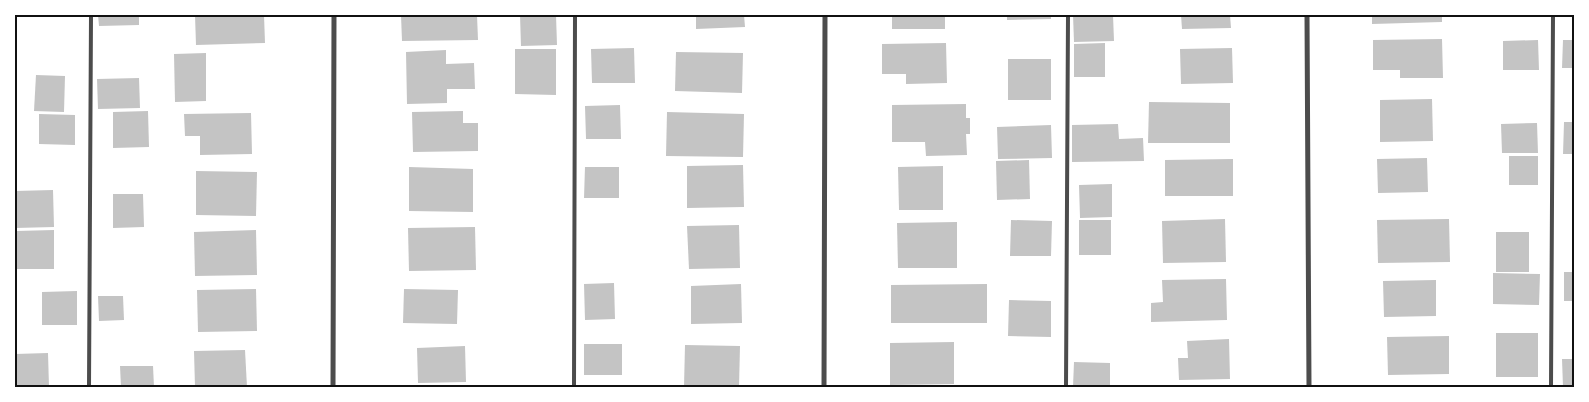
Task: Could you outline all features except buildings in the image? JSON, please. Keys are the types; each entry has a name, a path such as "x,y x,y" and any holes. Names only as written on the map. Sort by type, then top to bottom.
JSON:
{"street":[{"path":"333,387 334,15"},
{"path":"824,387 825,15"},
{"path":"1307,15 1309,387"}],"lane":[{"path":"89,387 91,15"},
{"path":"574,387 575,15"},
{"path":"1066,387 1068,15"},
{"path":"1551,387 1553,15"}]}
